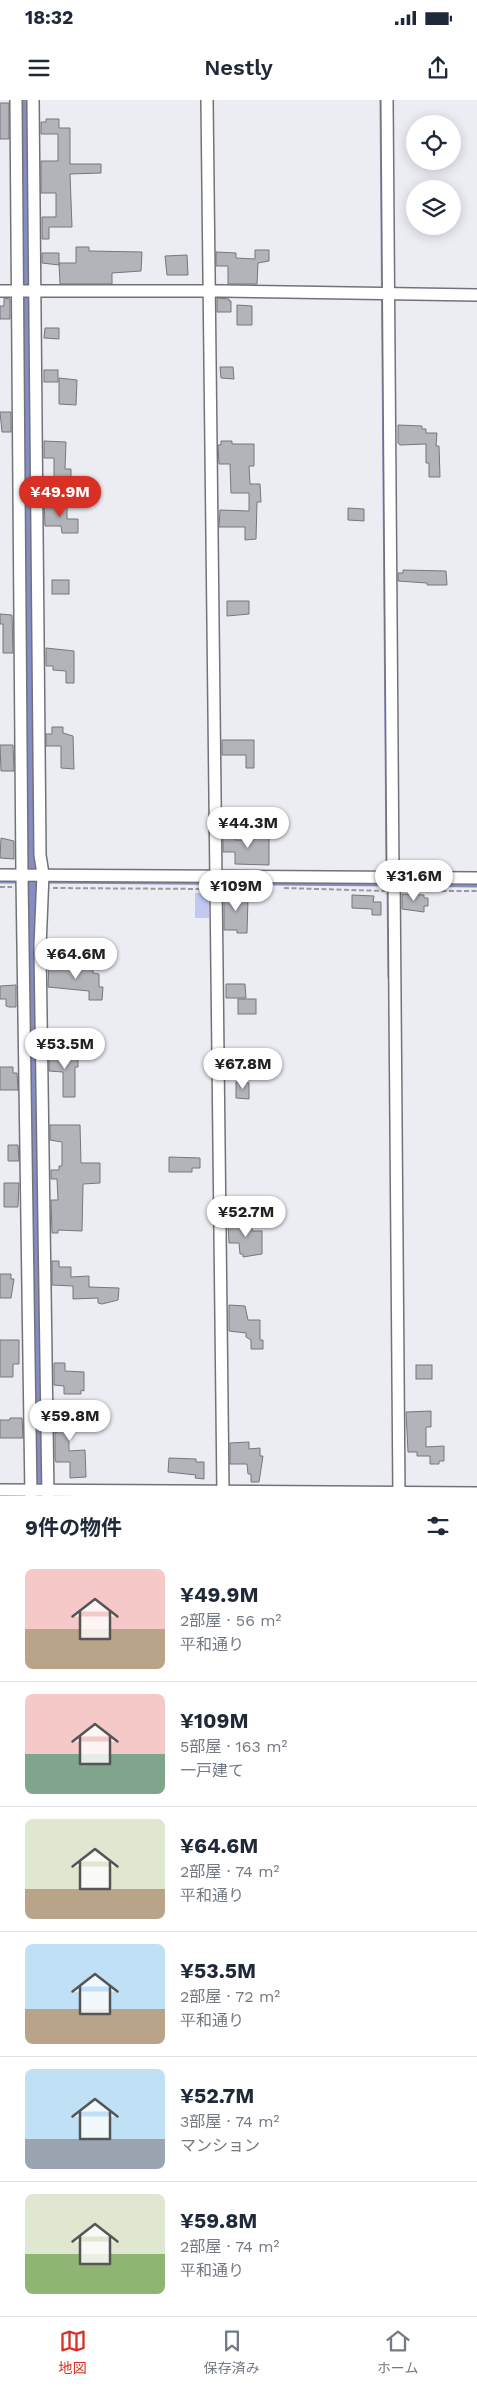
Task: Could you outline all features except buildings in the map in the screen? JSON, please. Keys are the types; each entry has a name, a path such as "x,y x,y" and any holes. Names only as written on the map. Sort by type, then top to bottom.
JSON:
{"street":[{"path":"16,100 19,291 22,878 39,1492"},
{"path":"33,100 40,855 43,881 40,947 39,1492"},
{"path":"207,100 207,292 215,883 220,1492"},
{"path":"387,100 385,294 393,884 397,1493"},
{"path":"0,291 477,295"},
{"path":"0,875 43,881 215,883 393,884 477,878"},
{"path":"0,1490 39,1492 477,1493"}],"path":[{"path":"43,881 215,883"},
{"path":"278,888 393,884 477,891"}],"shaded area":[{"path":"195,893 209,893 209,918 195,918"}],"waterway":[{"path":"24,100 38,1496"},
{"path":"381,100 387,865"},
{"path":"0,882 19,882"},
{"path":"26,882 39,882"},
{"path":"46,882 389,885"},
{"path":"388,885 389,977"},
{"path":"396,885 477,886"}]}
